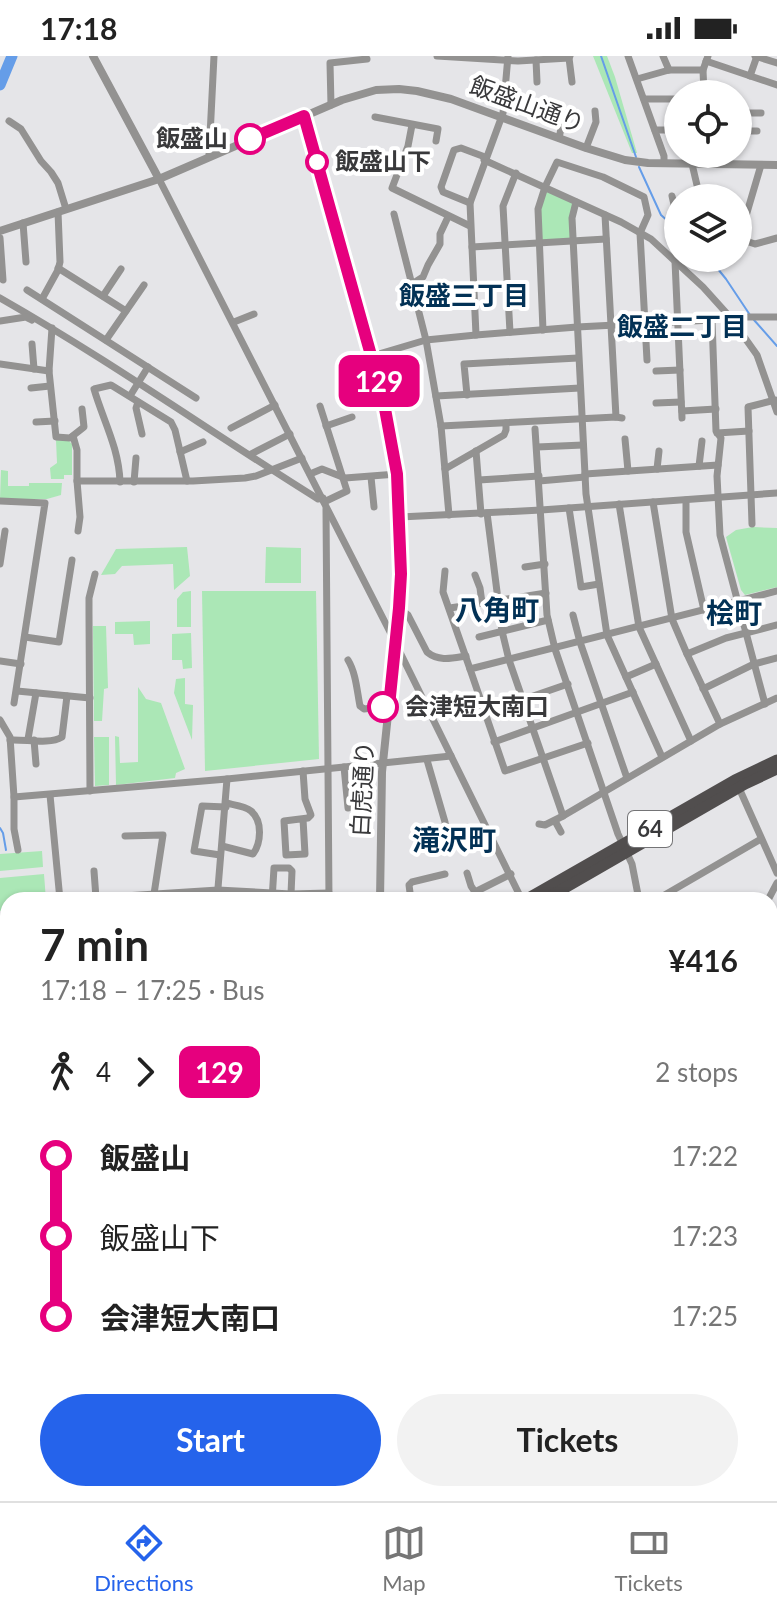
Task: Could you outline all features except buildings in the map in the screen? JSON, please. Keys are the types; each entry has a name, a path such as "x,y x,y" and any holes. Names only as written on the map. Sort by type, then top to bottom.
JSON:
{"main road":[{"name":"64","path":"556,892 735,780 777,760"},
{"name":"64","path":"540,892 777,769"}],"street":[{"path":"93,56 234,322 520,892"},
{"path":"209,156 214,56"},
{"path":"437,56 536,60 570,57 572,82"},
{"path":"628,56 664,156"},
{"path":"663,56 669,70"},
{"path":"750,76 757,56 777,63"},
{"path":"476,335 470,203 505,107 508,58"},
{"path":"331,105 330,63 367,59"},
{"path":"536,60 537,82"},
{"path":"637,79 706,62 777,85"},
{"name":"飯盛山通り","path":"0,231 159,179 370,91 399,89 438,95 586,148 637,162 664,163"},
{"path":"644,99 664,99"},
{"path":"586,148 596,122 595,111"},
{"path":"752,113 761,113"},
{"path":"559,138 564,115"},
{"name":"白虎通り","path":"304,116 372,356 397,474 399,608 383,763 380,892"},
{"path":"375,117 438,129 436,141"},
{"path":"9,121 21,129 58,183 62,210 60,262 42,299"},
{"path":"412,125 408,146 392,188 470,226"},
{"path":"655,130 664,130"},
{"path":"752,131 757,131"},
{"path":"470,203 443,192 441,187 454,150 461,148 605,215 651,239 664,250"},
{"path":"543,330 538,209 557,162 603,177 644,197 648,215 640,233 647,360"},
{"name":"飯盛山通り","path":"752,165 777,165"},
{"path":"752,198 761,165"},
{"path":"510,332 503,206 516,173"},
{"path":"576,202 573,241 581,419 588,507 599,584 607,635 662,757"},
{"path":"394,214 426,340 441,426 449,515"},
{"path":"441,426 619,418 605,215"},
{"path":"412,284 423,277 440,244 440,234 448,217"},
{"path":"23,223 26,262"},
{"path":"0,238 3,280"},
{"path":"752,243 777,238"},
{"path":"472,247 606,239"},
{"path":"58,268 126,311"},
{"path":"103,296 121,269"},
{"path":"676,272 682,410"},
{"path":"687,272 730,317 757,355 777,412"},
{"path":"106,340 144,285"},
{"path":"27,290 196,398"},
{"path":"0,298 324,502"},
{"path":"418,308 475,304"},
{"path":"59,310 51,328 49,371 56,437 70,438 84,427 82,409"},
{"path":"234,322 254,314"},
{"path":"0,321 26,317 51,328"},
{"path":"372,356 426,340 476,335 730,317 777,317"},
{"path":"712,320 717,433 721,438 718,465 720,535 765,704"},
{"path":"32,344 34,369"},
{"path":"467,395 464,364 578,358"},
{"path":"0,364 49,371"},
{"path":"130,396 148,367"},
{"path":"656,371 680,370"},
{"path":"120,482 112,437 94,389 111,385 171,422 187,481"},
{"path":"31,388 50,386"},
{"path":"436,396 580,388"},
{"path":"752,524 748,407 775,400"},
{"path":"138,402 136,408 142,434"},
{"path":"656,403 682,410 716,409"},
{"path":"231,428 275,405"},
{"path":"320,406 347,491 324,502"},
{"path":"326,426 352,417"},
{"path":"36,422 55,421"},
{"path":"445,469 504,435 506,423"},
{"path":"535,429 548,620 555,649 632,864 637,892"},
{"path":"717,433 749,431"},
{"path":"251,454 290,434"},
{"path":"73,436 77,450 78,531"},
{"path":"625,439 628,471"},
{"path":"699,466 702,441"},
{"path":"180,452 203,442"},
{"path":"537,447 583,445"},
{"path":"476,451 502,631 509,660 563,816"},
{"path":"657,469 659,451"},
{"path":"134,482 136,458"},
{"path":"77,481 245,478 302,458"},
{"path":"479,480 718,465"},
{"path":"310,474 322,469 342,477 397,474"},
{"path":"371,477 374,507"},
{"path":"400,517 777,493"},
{"path":"686,500 686,532 704,610"},
{"path":"0,501 45,503 14,703"},
{"path":"324,502 329,892"},
{"path":"653,502 672,619 720,724"},
{"path":"619,504 639,627 691,741"},
{"path":"569,508 581,587 599,584"},
{"path":"0,564 5,531"},
{"path":"25,637 59,642 72,560"},
{"path":"525,567 545,564"},
{"path":"445,571 443,592 505,771 588,743"},
{"path":"90,791 89,598 95,574"},
{"path":"475,575 482,603"},
{"path":"470,669 777,591"},
{"path":"450,608 546,593"},
{"path":"399,608 408,615 432,656 448,659 466,656"},
{"path":"573,615 627,778"},
{"path":"479,637 548,620"},
{"path":"687,654 726,638 777,625"},
{"path":"703,689 754,664 777,658"},
{"path":"348,660 356,681 360,706 364,709 389,706"},
{"path":"0,661 21,664"},
{"path":"626,677 656,664"},
{"path":"510,704 568,684"},
{"path":"17,691 90,698"},
{"path":"494,742 633,692"},
{"path":"36,693 31,739 36,764"},
{"path":"10,740 57,741 62,737 67,696"},
{"path":"539,824 555,821 720,724 777,698"},
{"path":"0,720 10,740 14,829 18,850"},
{"path":"14,797 451,756"},
{"path":"427,760 445,822 447,840"},
{"path":"344,767 348,808"},
{"path":"303,771 305,799 311,815 284,821 286,855 305,854 303,819"},
{"path":"218,890 227,779"},
{"path":"739,788 777,873"},
{"path":"50,795 60,892"},
{"path":"226,805 249,809 260,832 257,850 253,854 221,851 194,851 202,806 226,805"},
{"path":"555,821 561,832"},
{"path":"125,836 163,835 154,892"},
{"path":"670,892 761,839"},
{"path":"272,892 274,868 289,868 292,871 291,892"},
{"path":"94,871 96,892"},
{"path":"467,873 475,892 511,874"},
{"path":"410,892 412,882 445,874"},
{"path":"186,892 236,892"}],"green space":[{"path":"593,56 607,56 637,153 632,153"},
{"path":"546,189 574,203 572,239 541,241 539,213"},
{"path":"56,440 68,440 72,444 72,475 64,475 64,479 51,479 50,468 57,463"},
{"path":"1,470 8,471 8,486 62,483 61,495 47,499 0,499"},
{"path":"777,528 777,587 745,595 726,537 736,530"},
{"path":"187,547 190,576 174,590 173,564 122,566 115,574 101,575 116,549"},
{"path":"266,547 301,548 301,583 265,583"},
{"path":"191,591 191,627 177,627 177,599 183,592"},
{"path":"202,591 316,591 319,759 205,771"},
{"path":"150,621 150,644 134,645 133,634 115,634 115,622"},
{"path":"93,626 106,626 108,688 104,689 102,721 94,721"},
{"path":"191,633 192,668 183,669 182,660 172,660 172,634"},
{"path":"185,678 185,704 193,705 192,740 174,693 176,679"},
{"path":"138,687 146,699 161,703 185,769 176,773 175,778 116,785 115,736 119,737 120,763 138,762"},
{"path":"94,737 109,737 109,785 95,786"},
{"path":"42,851 43,867 0,871 0,854"},
{"path":"44,874 45,892 0,892 0,878"}],"waterway":[{"path":"0,85 12,56"},
{"path":"601,56 636,157"},
{"path":"639,167 664,218"},
{"path":"720,272 750,315"},
{"path":"754,320 777,346"},
{"path":"0,828 6,850"}],"bus line":[{"name":"129","path":"250,139 304,116 383,398 397,474 401,545 399,608 389,706 383,707"}],"place":[{"name":"飯盛山","path":"250,139"},
{"name":"飯盛山下","path":"317,162"},
{"name":"会津短大南口","path":"383,707"}],"district":[{"name":"飯盛三丁目","path":"464,296"},
{"name":"飯盛二丁目","path":"682,327"},
{"name":"八角町","path":"497,610"},
{"name":"桧町","path":"734,613"},
{"name":"滝沢町","path":"454,840"}]}
